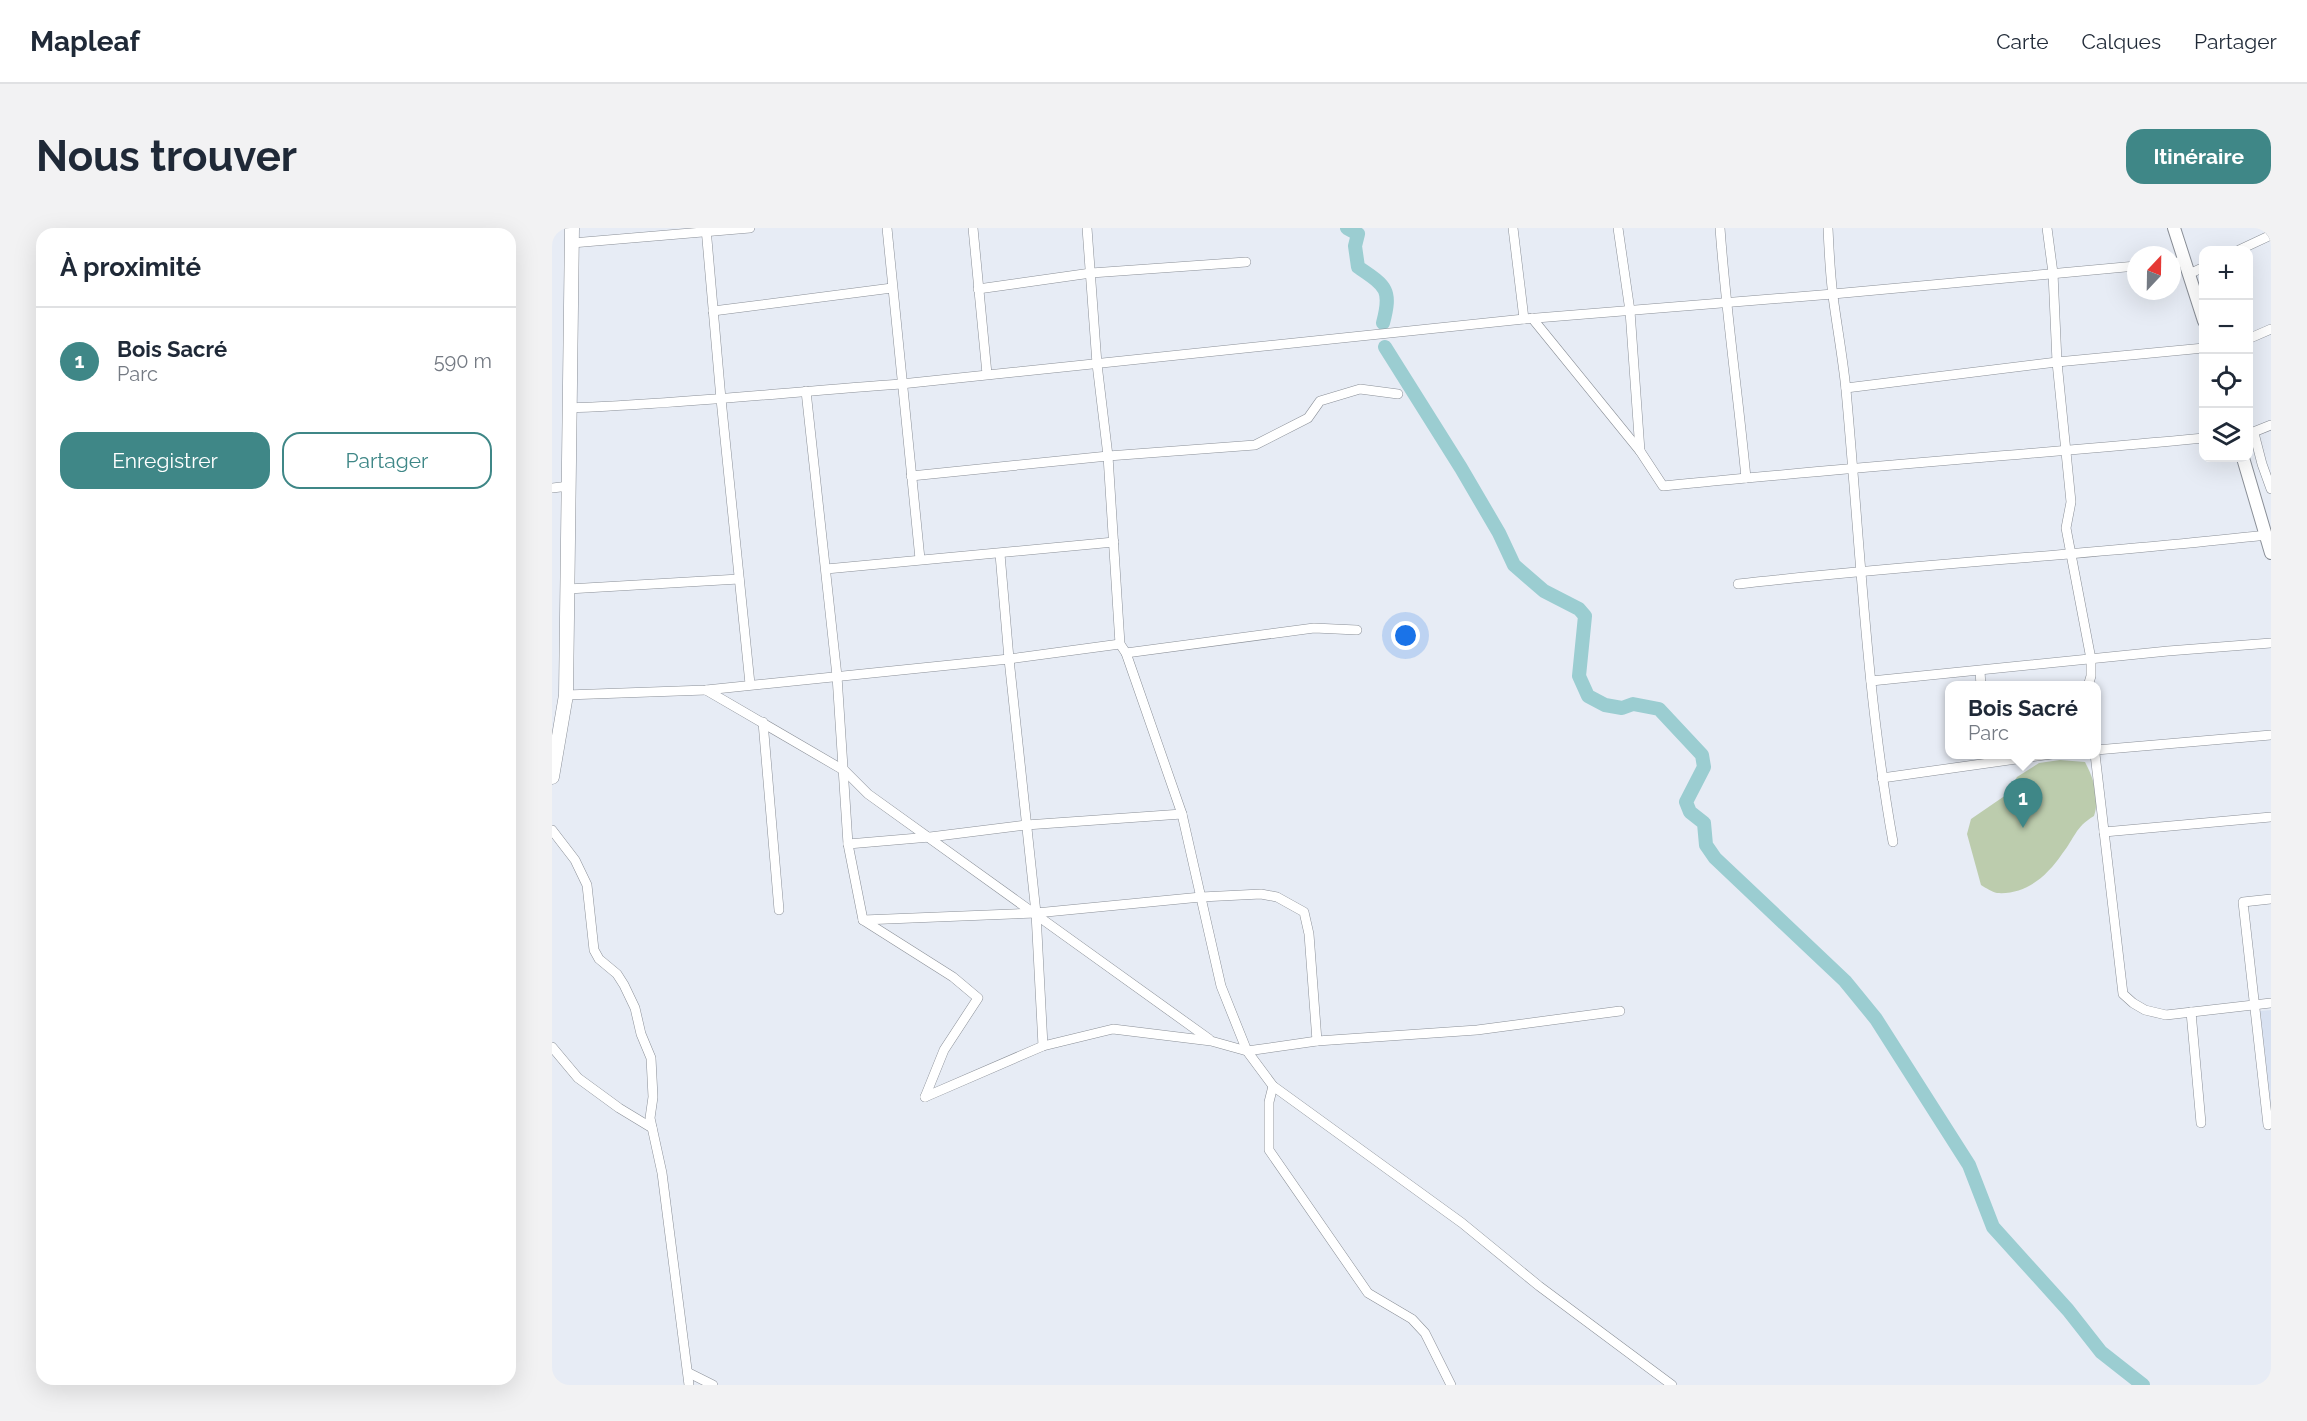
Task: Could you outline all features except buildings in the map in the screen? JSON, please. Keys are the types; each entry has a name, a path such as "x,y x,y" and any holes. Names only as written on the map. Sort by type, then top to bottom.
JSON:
{"main road":[{"path":"552,777 566,695 572,228"},
{"path":"2174,228 2176,246"},
{"path":"2181,265 2189,274 2199,305"},
{"path":"2245,462 2267,529 2271,553"}],"street":[{"path":"572,243 750,228"},
{"path":"886,228 920,559"},
{"path":"973,228 987,374"},
{"path":"1087,228 1096,364 1108,456 1120,644 1126,653 1182,814 1221,986 1247,1051 1273,1086 1462,1223 1539,1286 1672,1385"},
{"path":"1513,228 1528,319 1640,451 1663,486 1852,467 2199,438"},
{"path":"1618,228 1630,311 1640,451"},
{"path":"1719,228 1725,302 1734,357 1746,478"},
{"path":"1828,228 1833,294 1846,388 1871,681 1882,778 1893,842"},
{"path":"2047,228 2053,273 2057,362 2071,502 2066,528 2091,660 2090,681"},
{"path":"706,231 750,684"},
{"path":"2248,246 2271,236"},
{"path":"978,289 1091,273 1246,262"},
{"path":"570,408 654,405 901,384 1528,319 2127,267"},
{"path":"2189,274 2199,269"},
{"path":"713,311 892,288"},
{"path":"2253,337 2271,329"},
{"path":"1846,388 2057,362 2199,348"},
{"path":"911,476 1108,456 1256,445 1308,418 1320,401 1360,389 1398,394"},
{"path":"806,391 837,676 848,844 863,920 953,977 978,998 944,1050 926,1097 1043,1046 1113,1029 1211,1041 1247,1051 1317,1041 1477,1030 1620,1011"},
{"path":"2253,432 2271,425"},
{"path":"2253,439 2271,489"},
{"path":"552,488 569,486"},
{"path":"1738,584 1860,570 2167,546 2267,529"},
{"path":"826,569 1114,542"},
{"path":"1000,554 1036,914 1043,1046"},
{"path":"568,589 739,579"},
{"path":"1126,653 1314,628 1357,630"},
{"path":"1871,681 2271,643"},
{"path":"566,695 706,690 1009,659 1120,644"},
{"path":"1980,671 1981,681"},
{"path":"706,690 845,771 868,794 1211,1041"},
{"path":"763,722 779,910"},
{"path":"2101,750 2271,735"},
{"path":"1987,759 1988,765"},
{"path":"1882,778 2023,759"},
{"path":"2097,759 2123,994 2133,1003 2156,1014 2166,1015 2271,1004"},
{"path":"848,844 1026,825 1182,814"},
{"path":"2104,832 2271,817"},
{"path":"552,830 575,860 587,885 594,950 599,958 617,974 635,1008 641,1034 651,1058 653,1097 650,1118 662,1173 689,1385"},
{"path":"863,920 1036,914 1201,897 1261,894 1277,897 1304,912 1309,934 1317,1041"},
{"path":"2268,1125 2243,902 2271,899"},
{"path":"2191,1012 2201,1123"},
{"path":"552,1047 578,1078 619,1108 652,1128"},
{"path":"1273,1086 1269,1102 1269,1150 1368,1293 1412,1319 1425,1333 1451,1385"},
{"path":"689,1373 713,1385"}],"shaded area":[{"path":"2271,1010 2271,1108 2260,1011"}],"green space":[{"path":"2060,760 2085,762 2095,789 2094,816 2079,829 2050,870 2035,882 2008,893 1989,890 1981,885 1967,834 1971,819 2006,795 2017,777 2039,763"}],"waterway":[{"path":"1347,228 1358,234 1355,246 1358,267 1381,284 1384,289 1387,303 1383,323"},
{"path":"1385,347 1461,468 1499,533 1514,565 1544,591 1579,609 1585,616 1579,676 1588,696 1605,705 1622,708 1633,704 1659,709 1702,755 1704,767 1686,802 1690,812 1704,823 1706,845 1715,858 1845,981 1876,1019 1969,1165 1993,1227 2068,1310 2101,1352 2143,1385"}],"place":[{"name":"Bois Sacré","path":"2023,828"}]}
